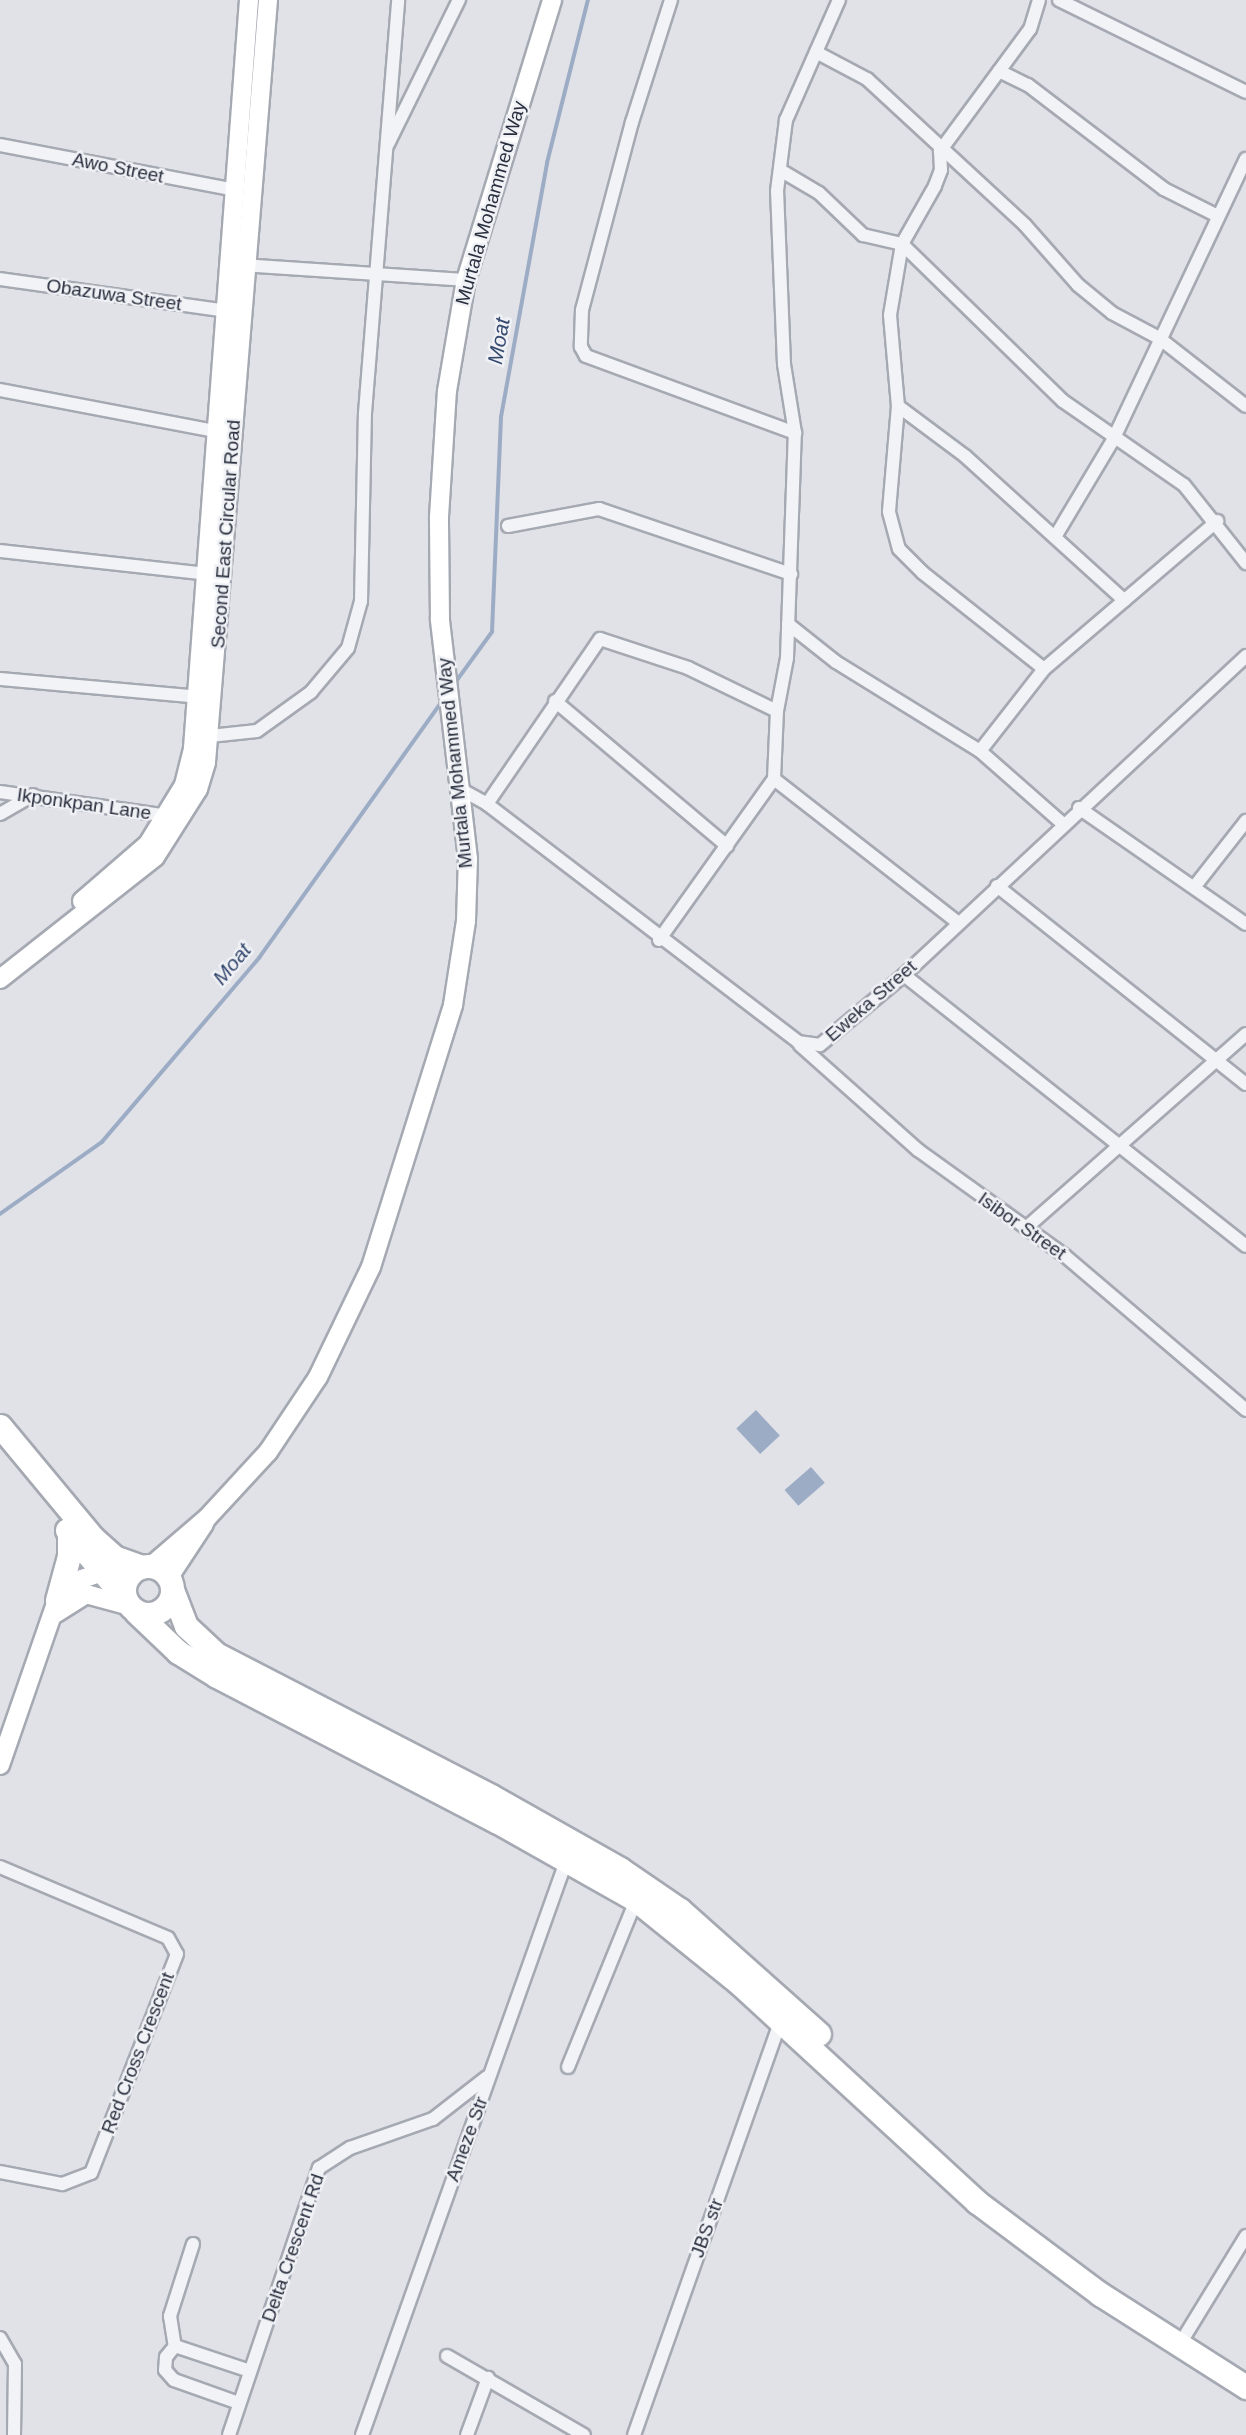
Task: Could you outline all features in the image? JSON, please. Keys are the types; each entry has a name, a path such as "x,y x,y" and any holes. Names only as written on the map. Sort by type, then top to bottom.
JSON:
{"highway":[{"path":"0,1426 92,1537 152,1573 186,1626 216,1654 639,1892 747,1967 980,2187 1186,2334 1246,2370"},
{"path":"0,1451 130,1605 178,1652 217,1676 571,1852"},
{"path":"54,1609 69,1556 69,1532"},
{"path":"130,1605 160,1612 152,1573"},
{"path":"130,1605 128,1575 152,1573"},
{"path":"639,1892 977,2202 1100,2294 1246,2387"}],"main road":[{"name":"Second East Circular Road","path":"0,965 148,844 169,816 184,785 200,697 227,312 239,265 236,190 249,0"},
{"name":"Second East Circular Road","path":"0,979 155,857 198,789 210,736 239,265 268,0"},
{"name":"Murtala Mohammed Way","path":"152,1573 268,1452 318,1377 371,1267 453,1005 466,921 468,859 462,790 439,619 439,530 447,391 466,281 551,0"},
{"path":"0,1765 54,1609 75,1583 101,1571 152,1573"},
{"path":"54,1609 86,1594 130,1605"}],"street":[{"path":"210,736 257,731 311,692 348,648 361,601 365,413 398,0"},
{"path":"385,151 459,0"},
{"path":"671,0 632,121 582,310 581,347 586,356 795,433"},
{"path":"659,940 774,779 777,711 788,624 795,433 784,364 778,270 780,170 786,120 839,0"},
{"path":"1039,0 1030,29 940,151 941,170 902,244 890,315 898,406 889,512 899,549 923,573 1044,669"},
{"path":"1059,0 1246,92"},
{"path":"816,52 867,79 940,151 1025,225 1078,285 1112,313 1159,338 1246,406"},
{"path":"999,71 1028,85 1164,189 1218,216"},
{"name":"Awo Street","path":"0,145 236,190"},
{"path":"1055,537 1113,440 1246,159"},
{"path":"780,170 819,194 863,235 902,244 1063,401 1113,440 1184,485 1217,521 1246,563"},
{"path":"239,265 375,277 466,281"},
{"name":"Obazuwa Street","path":"0,279 227,312"},
{"path":"0,390 220,432"},
{"path":"898,406 965,456 1124,600"},
{"path":"508,526 599,509 791,574"},
{"path":"979,751 1044,669 1217,521"},
{"path":"0,551 208,573"},
{"path":"788,624 836,662 979,751 1062,823"},
{"path":"487,804 555,701 604,638 688,668 777,711"},
{"name":"Eweka Street","path":"462,790 487,804 659,940 797,1042 827,1042 904,975 1062,823 1246,656"},
{"path":"0,679 200,697"},
{"path":"555,701 727,846"},
{"path":"774,779 957,922"},
{"name":"Ikponkpan Lane","path":"0,792 33,794 169,816"},
{"path":"0,814 33,794"},
{"path":"1079,808 1195,886 1246,924"},
{"path":"1195,886 1246,821"},
{"path":"997,886 1215,1063 1246,1084"},
{"path":"904,975 1246,1246"},
{"path":"1027,1227 1246,1034"},
{"name":"Isibor Street","path":"797,1042 918,1150 1027,1227 1243,1401"},
{"name":"Ameze Str","path":"362,2435 571,1852"},
{"name":"Red Cross Crescent","path":"0,1867 168,1938 177,1954 91,2173 62,2184 0,2172"},
{"path":"568,2067 639,1892"},
{"name":"JBS str","path":"634,2435 781,2020"},
{"name":"Delta Crescent Rd","path":"229,2435 319,2168 350,2148 433,2119 490,2075"},
{"path":"1186,2334 1246,2236"},
{"path":"178,2345 170,2316 193,2244"},
{"path":"0,2338 15,2364 14,2435"},
{"path":"178,2345 250,2371"},
{"path":"178,2345 166,2357 168,2375 239,2403"},
{"path":"447,2356 584,2435"},
{"path":"467,2435 488,2378"}],"water":[{"path":"756,1410 780,1436 760,1454 736,1428"},
{"path":"811,1467 825,1483 798,1506 785,1490"}],"waterway":[{"name":"Moat","path":"455,683 492,632 501,417 547,163 588,0"},
{"name":"Moat","path":"0,1214 102,1142 259,958 443,700"}]}
